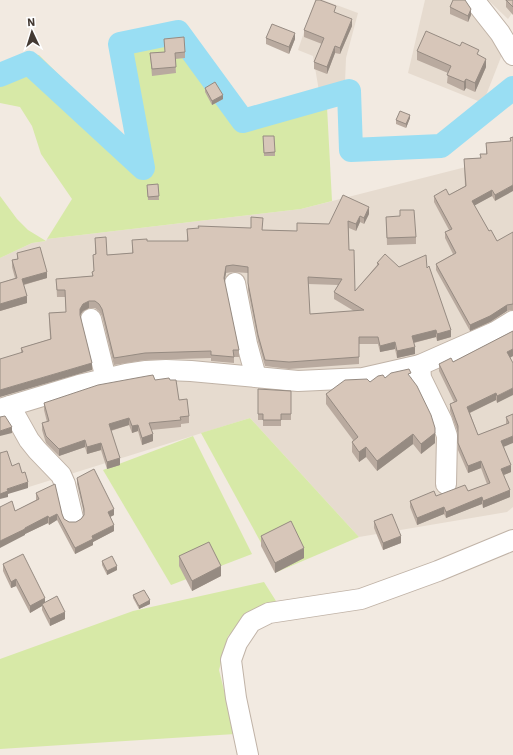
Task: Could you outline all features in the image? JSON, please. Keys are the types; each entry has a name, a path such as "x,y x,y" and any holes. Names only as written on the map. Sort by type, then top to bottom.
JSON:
{"street":[{"path":"474,0 500,32 510,50"},
{"path":"235,283 246,344 256,377"},
{"path":"91,319 106,378"},
{"path":"73,518 65,484 61,476 29,440 5,408 106,378 126,374 166,370 298,381 363,378 420,365 495,332 513,321"},
{"path":"420,365 421,378 448,436 446,484"},
{"path":"248,755 230,660 236,643 251,622 269,613 362,599 438,571 513,540"}],"shaded area":[{"path":"315,0 323,0 358,13 346,58 345,83 319,91 313,56 298,50"},
{"path":"425,0 471,0 503,52 483,103 408,73"},
{"path":"488,0 513,0 513,12 508,19"},
{"path":"513,155 513,507 507,512 359,537 250,418 0,496 0,258 32,243 46,241 47,239 301,209"}],"green space":[{"path":"184,25 246,114 326,88 332,201 301,209 47,239 72,199 41,154 32,126 20,107 0,103 0,64 39,55 132,148 110,38"},
{"path":"0,196 17,219 28,230 46,241 32,243 0,258"},
{"path":"250,418 359,537 277,572 201,433"},
{"path":"193,436 252,554 171,585 103,470"},
{"path":"264,582 276,601 228,636 219,670 235,734 0,749 0,659 133,611"}],"building":[{"path":"316,0 336,6 334,12 352,19 340,48 335,46 327,67 314,62 324,38 304,30"},
{"path":"453,0 465,0 471,9 468,16 450,7"},
{"path":"506,0 513,0 513,7"},
{"path":"272,24 295,33 289,47 266,38"},
{"path":"426,31 460,46 462,42 479,50 477,54 486,59 475,83 466,79 464,82 447,75 451,66 417,51"},
{"path":"184,37 185,52 175,53 176,67 152,69 150,53 165,52 164,39"},
{"path":"215,82 223,95 212,101 205,88"},
{"path":"400,111 410,115 406,124 396,120"},
{"path":"263,136 274,136 275,152 264,153"},
{"path":"513,137 513,185 495,195 492,190 472,201 489,231 491,230 497,241 513,232 513,304 507,305 490,316 470,325 436,264 456,253 445,232 452,229 434,196 446,189 449,195 466,186 464,159 481,158 480,154 487,154 486,143 511,141 510,138"},
{"path":"158,184 159,196 148,197 147,185"},
{"path":"343,195 369,207 364,218 360,216 356,224 348,221 349,250 354,250 355,291 379,264 377,263 385,254 399,267 426,255 427,268 429,266 451,330 437,334 436,330 412,336 415,347 397,351 395,342 380,346 378,337 359,337 359,357 289,362 265,360 258,335 248,283 248,267 233,265 226,266 224,278 239,350 233,350 234,357 211,355 211,351 145,353 114,358 102,309 95,301 89,301 83,304 80,309 80,315 92,363 0,390 0,359 23,352 21,348 51,339 49,313 66,312 65,290 57,290 56,279 93,276 93,255 96,254 95,238 106,237 107,255 133,253 132,240 147,239 147,241 188,241 187,229 199,228 198,226 251,228 251,217 263,218 262,230 297,231 297,223 329,224","holes":["308,277 342,279 334,292 364,310 310,314"]},
{"path":"400,210 414,210 416,237 387,238 386,217 400,216"},
{"path":"40,247 47,272 22,279 27,296 0,304 0,283 17,278 12,260 18,259 17,253"},
{"path":"513,331 513,349 507,352 513,363 513,388 497,396 496,393 467,407 478,435 509,423 506,417 513,414 513,436 501,441 511,465 501,469 510,490 483,501 482,497 446,512 444,507 417,518 410,501 434,491 436,496 465,485 468,491 490,483 481,461 468,466 458,443 458,426 450,404 457,401 439,364 451,358 453,362"},
{"path":"409,369 411,373 408,374 417,386 431,415 435,433 421,444 413,434 377,461 366,447 359,452 352,442 358,437 326,394 345,380 367,379 370,382 378,376 383,375 385,378 391,373"},
{"path":"153,375 155,380 169,378 170,380 176,380 179,400 187,399 189,416 180,417 181,420 149,423 153,434 142,438 138,425 132,426 129,418 109,424 120,458 107,462 101,443 87,447 85,440 59,449 46,436 42,423 49,421 44,403 98,385"},
{"path":"258,389 291,391 291,414 281,414 281,420 263,420 263,414 258,414"},
{"path":"5,416 12,427 0,431 0,417"},
{"path":"7,451 12,466 19,463 22,473 25,472 28,482 7,489 8,491 0,494 0,453"},
{"path":"94,469 114,509 108,512 114,525 92,536 93,539 75,548 57,514 49,518 48,516 0,541 0,507 12,501 15,511 39,499 36,493 55,484 64,519 69,522 76,522 81,519 84,515 84,509 77,478"},
{"path":"392,514 401,536 383,543 374,521"},
{"path":"291,521 304,548 275,563 261,536"},
{"path":"209,542 221,566 192,581 179,556"},
{"path":"23,554 45,598 30,606 16,579 11,582 3,564"},
{"path":"112,556 117,566 107,571 102,561"},
{"path":"144,590 150,600 139,606 133,595"},
{"path":"57,596 65,612 50,619 42,604"}],"waterway":[{"path":"0,75 29,63 143,168 120,44 178,32 243,121 349,91 351,150 441,146 513,88"}]}
